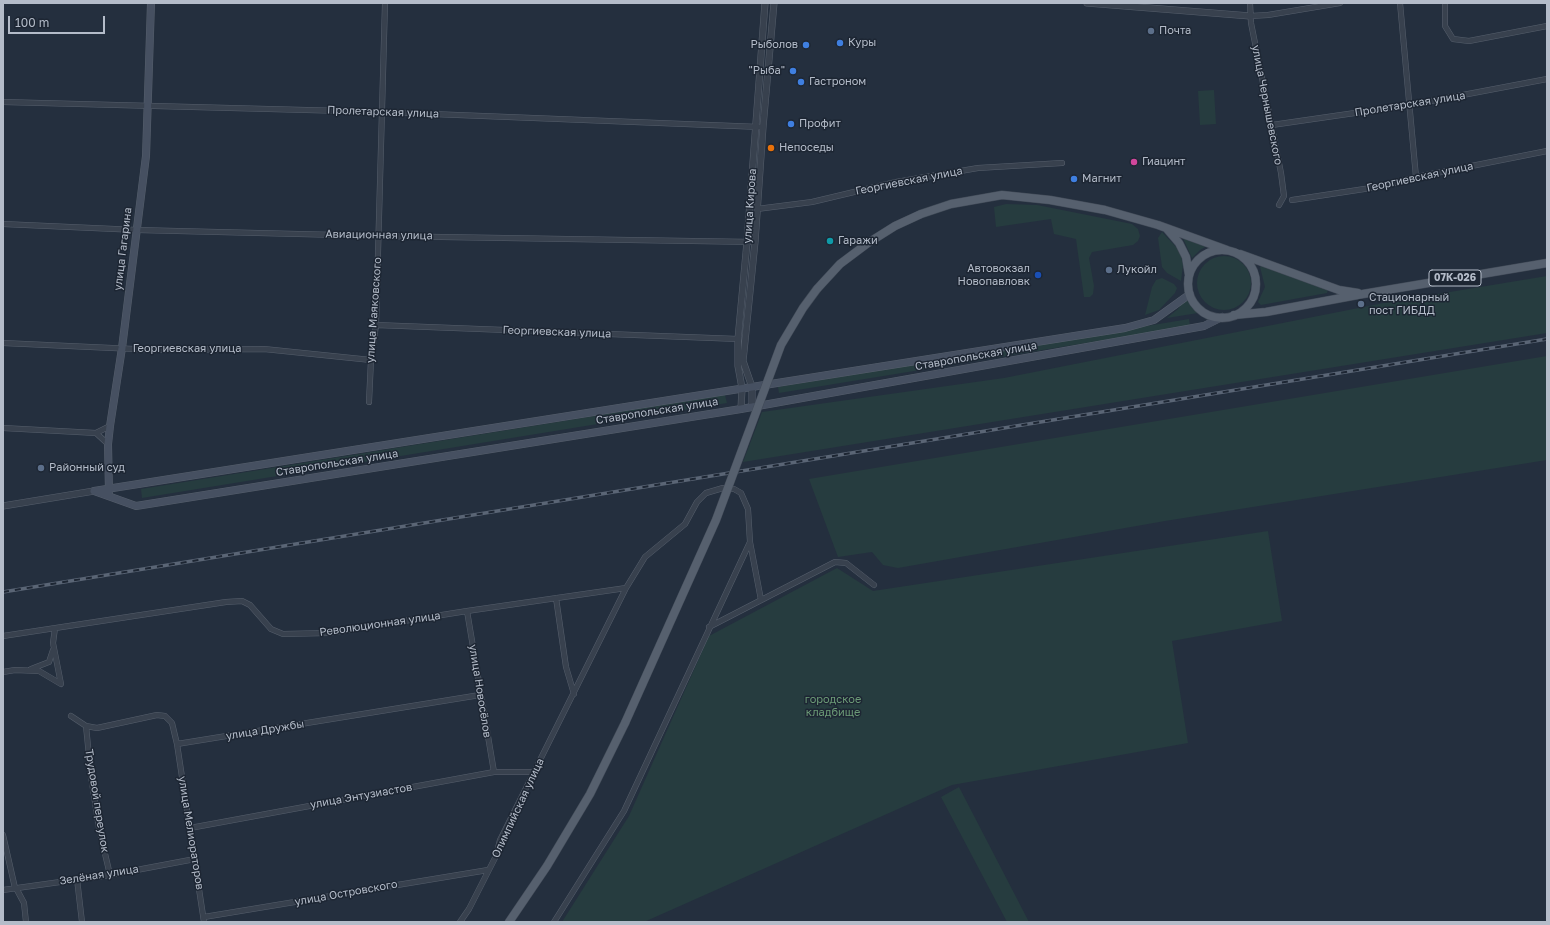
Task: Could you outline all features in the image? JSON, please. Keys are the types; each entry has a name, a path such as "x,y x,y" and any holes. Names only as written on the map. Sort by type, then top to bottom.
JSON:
{"main road":[{"name":"улица Гагарина","path":"109,496 108,444 122,348 146,156 151,3"},
{"path":"509,922 547,866 586,800 626,723 716,520 781,345 803,308 817,289 840,264 868,243 895,226 920,214 976,198 1002,195 1050,200 1105,210 1166,228 1236,253 1249,264 1254,271 1256,284 1253,297 1248,305 1234,315 1222,318 1214,317 1203,311 1194,302 1190,294 1186,257 1179,243 1166,228"},
{"path":"1189,275 1193,266 1208,253 1217,250 1227,250"},
{"name":"07К-026","path":"1236,253 1247,255 1339,290 1362,294"},
{"name":"07К-026","path":"1234,315 1266,312 1362,294 1547,263"},
{"name":"Ставропольская улица","path":"94,491 1126,328 1154,320 1190,294"},
{"name":"Ставропольская улица","path":"94,491 136,506 742,409 1196,327 1222,318"}],"street":[{"name":"улица Маяковского","path":"369,402 371,360 376,325 385,3"},
{"name":"улица Кирова","path":"742,409 742,388 738,366 738,338 747,242 765,3"},
{"name":"улица Кирова","path":"752,407 752,387 743,361 755,242 774,3"},
{"path":"1087,3 1250,16 1268,15 1340,3"},
{"name":"улица Чернышевского","path":"1250,3 1250,16 1272,125 1284,196 1279,205"},
{"path":"1400,3 1416,177"},
{"path":"1445,3 1445,26 1452,39 1469,41 1547,26"},
{"name":"Пролетарская улица","path":"1272,125 1410,105 1547,80"},
{"name":"Пролетарская улица","path":"3,102 147,107 382,112 763,127"},
{"name":"Георгиевская улица","path":"1292,200 1384,186 1416,177 1547,151"},
{"name":"Георгиевская улица","path":"757,209 812,202 896,182 978,168 1062,163"},
{"name":"Авиационная улица","path":"3,224 137,230 379,236 755,242"},
{"name":"Георгиевская улица","path":"376,325 738,338"},
{"name":"Георгиевская улица","path":"3,343 156,350 264,349 371,360"},
{"path":"3,428 96,433 110,426"},
{"path":"96,433 108,444"},
{"name":"Олимпийская улица","path":"460,922 469,909 496,856 500,840 626,588 645,557 685,524 697,502 706,493 723,488 734,489 741,493 748,509 750,542"},
{"name":"Ставропольская улица","path":"3,506 94,491"},
{"path":"750,542 761,600"},
{"path":"554,922 624,811 750,542"},
{"path":"709,627 835,562 846,563 874,585"},
{"name":"Революционная улица","path":"3,636 234,601 242,601 250,605 271,629 283,634 328,633 626,588"},
{"path":"556,598 566,668 574,694"},
{"name":"улица Новосёлов","path":"467,611 494,772"},
{"path":"29,670 49,662 52,656 55,628"},
{"path":"3,672 29,670 39,671 61,684 53,643"},
{"name":"улица Дружбы","path":"177,744 480,695"},
{"path":"71,716 86,726 97,728 157,715 165,716 172,723 177,744"},
{"name":"Трудовой переулок","path":"86,726 91,776 99,828 110,875"},
{"name":"улица Мелиораторов","path":"177,744 204,920"},
{"name":"улица Энтузиастов","path":"190,828 494,772 533,772"},
{"path":"3,835 16,888 26,910 26,922"},
{"name":"Зелёная улица","path":"3,890 110,875 195,859"},
{"name":"улица Островского","path":"204,920 375,887 488,870"},
{"path":"77,879 82,922"}],"green space":[{"path":"1214,90 1216,124 1200,125 1198,91"},
{"path":"1006,204 1037,205 1132,224 1138,229 1140,236 1138,241 1133,245 1092,252 1089,258 1094,286 1093,294 1090,297 1084,297 1076,239 1054,234 1051,219 996,227 994,207"},
{"path":"1162,232 1176,247 1181,256 1183,265 1181,281 1167,273 1162,267 1158,238"},
{"path":"1182,236 1207,246 1200,250 1192,258"},
{"path":"1224,256 1234,258 1243,264 1249,273 1251,283 1249,293 1243,302 1234,308 1224,310 1214,308 1205,302 1199,293 1197,283 1199,273 1205,264 1214,258"},
{"path":"1263,264 1328,289 1327,293 1261,305 1258,302 1265,287 1260,267"},
{"path":"1547,276 1547,333 743,462 762,412 1004,378 1389,302"},
{"path":"1162,278 1174,284 1177,288 1175,293 1159,310 1145,315 1152,287 1156,280"},
{"path":"1186,298 1198,313 1167,318 1178,309"},
{"path":"1189,319 1190,326 779,393 778,387"},
{"path":"1547,356 1547,460 1165,521 898,568 883,565 872,552 838,557 809,479"},
{"path":"725,395 727,403 142,498 141,489"},
{"name":"городское кладбище","path":"1268,531 1282,621 1172,641 1188,743 952,785 644,922 562,922 629,816 709,636 837,568 873,591"},
{"path":"959,787 1029,922 1007,922 941,797"}],"railway":[{"path":"3,592 1547,339"}],"place":[{"name":"Почта","path":"1151,31"},
{"name":"Куры","path":"840,43"},
{"name":"Рыболов","path":"806,45"},
{"name":"\"Рыба\"","path":"793,71"},
{"name":"Гастроном","path":"801,82"},
{"name":"Профит","path":"791,124"},
{"name":"Непоседы","path":"771,148"},
{"name":"Гиацинт","path":"1134,162"},
{"name":"Магнит","path":"1074,179"},
{"name":"Гаражи","path":"830,241"},
{"name":"Лукойл","path":"1109,270"},
{"name":"Автовокзал Новопавловк","path":"1038,275"},
{"name":"Стационарный пост ГИБДД","path":"1361,304"},
{"name":"Районный суд","path":"41,468"}]}
